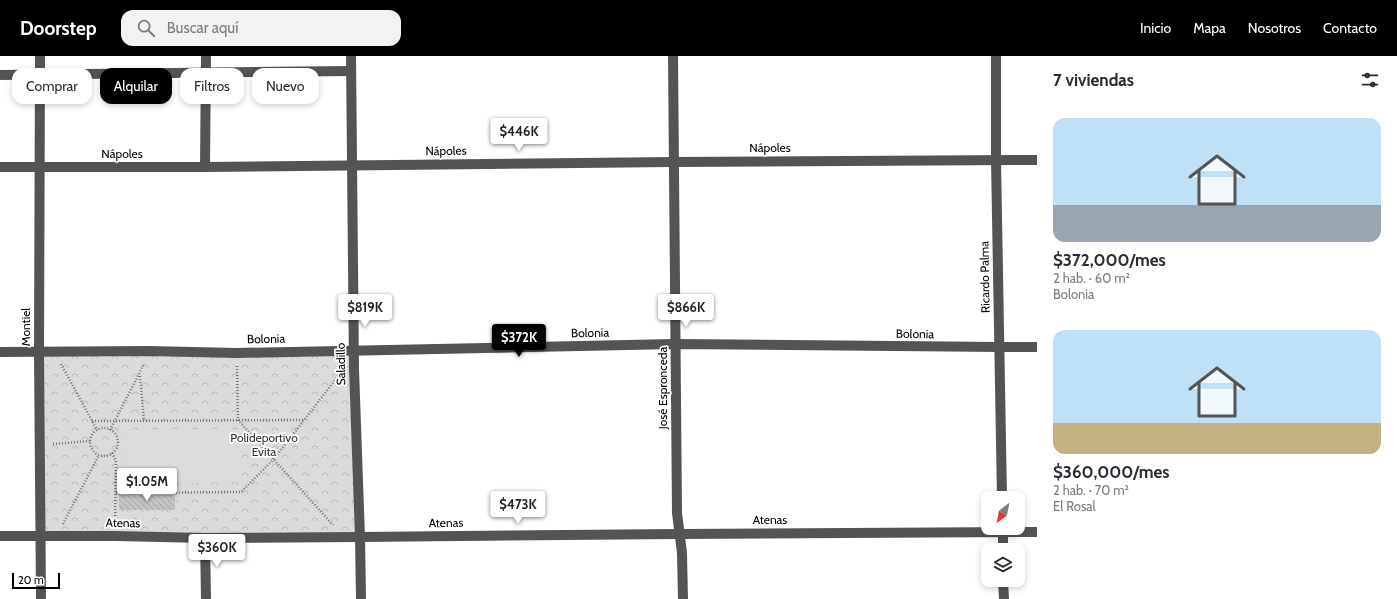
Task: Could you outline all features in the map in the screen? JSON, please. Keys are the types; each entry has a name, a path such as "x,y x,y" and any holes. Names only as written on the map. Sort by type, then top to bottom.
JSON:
{"street":[{"name":"Montiel","path":"40,56 41,68"},
{"path":"206,56 206,68"},
{"name":"Saladillo","path":"352,56 351,165 354,369 361,599"},
{"name":"José Espronceda","path":"673,56 677,513 682,554 682,599"},
{"name":"Ricardo Palma","path":"996,56 996,160 1002,491"},
{"path":"244,72 351,71"},
{"path":"92,74 180,72"},
{"path":"0,75 12,75"},
{"name":"Montiel","path":"41,104 39,444 41,599"},
{"path":"205,167 206,104"},
{"name":"Nápoles","path":"0,167 205,167 1037,160"},
{"name":"Bolonia","path":"0,352 148,351 237,353 675,344 1037,347"},
{"name":"Atenas","path":"0,536 58,535 206,538 981,530"},
{"name":"Atenas","path":"1025,531 1037,532"},
{"path":"206,538 206,599"},
{"path":"1003,587 1004,599"}],"path":[{"path":"110,430 139,374 148,351"},
{"path":"55,352 98,430"},
{"path":"237,353 238,420 344,537"},
{"path":"116,493 241,492 274,459 342,370 354,369"},
{"path":"139,374 144,421"},
{"path":"92,421 304,420"},
{"path":"98,430 110,430 114,433 118,441 117,446 112,454 108,456 99,455 92,450 90,441 94,433 98,430"},
{"path":"39,444 90,441"},
{"path":"112,454 116,461 115,536"},
{"path":"58,535 99,455"}],"green space":[{"name":"Polideportivo Evita","path":"354,350 360,537 41,535 39,352"},
{"path":"239,429 239,482 123,484 122,430"}],"building":[{"path":"119,495 175,495 175,510 119,510"}]}
